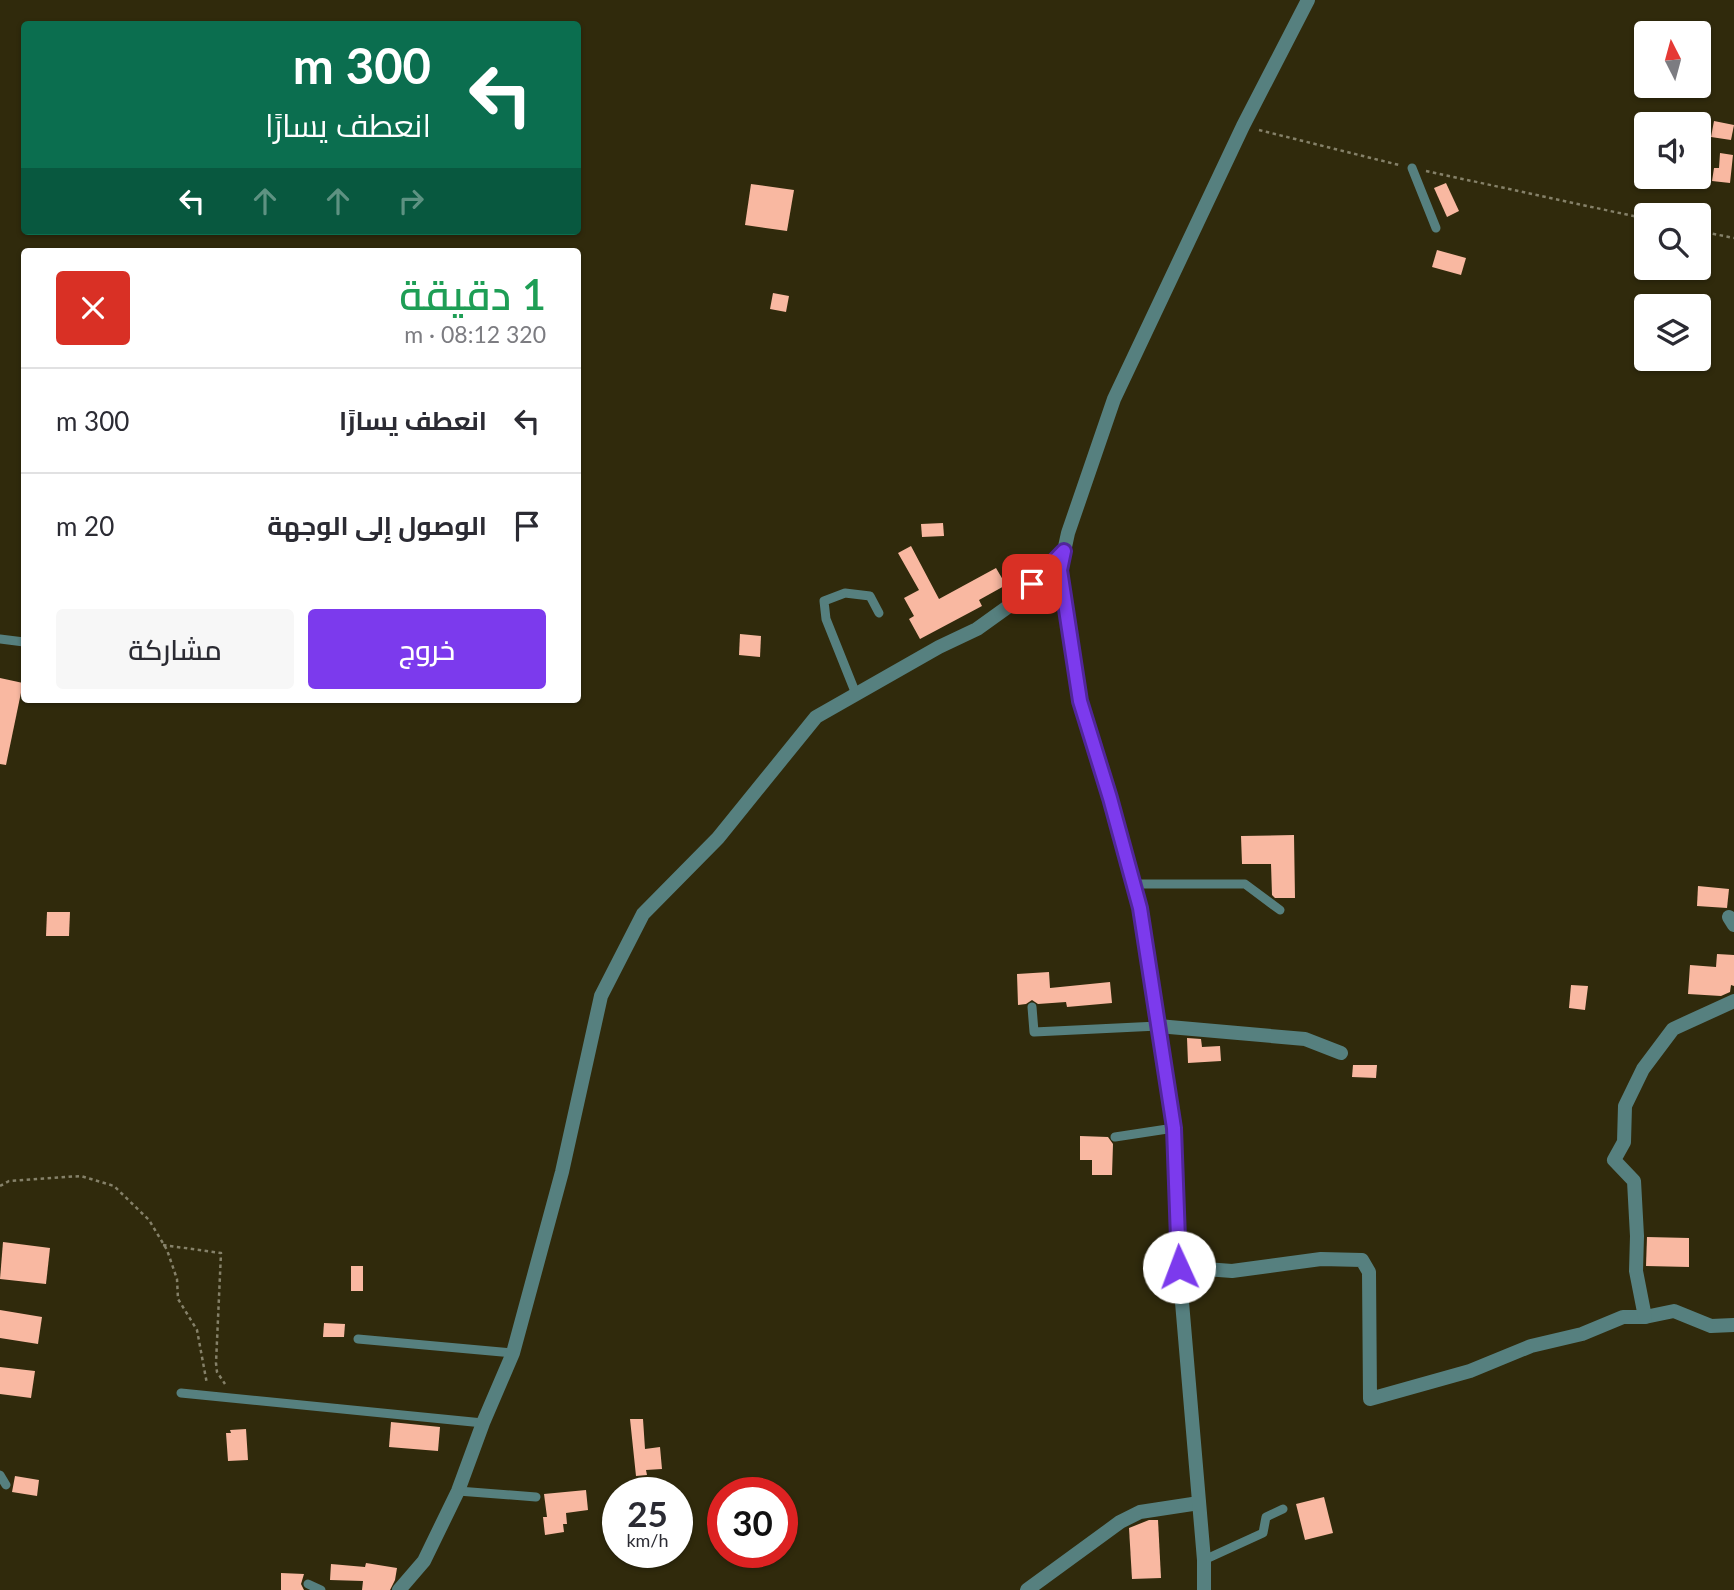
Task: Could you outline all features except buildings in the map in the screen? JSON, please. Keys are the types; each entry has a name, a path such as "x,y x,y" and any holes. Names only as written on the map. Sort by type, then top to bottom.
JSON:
{"street":[{"path":"1204,1590 1204,1560 1179,1267 1174,1128 1140,908 1080,701 1060,570 1068,533 1114,399 1242,126 1308,0"},
{"path":"398,1590 424,1562 458,1492 483,1423 513,1353 562,1172 601,996 643,914 718,838 816,717 939,647 977,629 1016,601 1064,551"},
{"path":"1645,1317 1636,1271 1634,1181 1614,1160 1623,1142 1625,1105 1643,1069 1673,1029 1734,1001"},
{"path":"1158,1026 1305,1039 1341,1053"},
{"path":"1179,1267 1232,1271 1321,1259 1362,1260 1369,1272 1370,1399 1470,1371 1531,1346 1582,1334 1623,1317 1645,1317 1674,1311 1712,1326 1734,1325"},
{"path":"1027,1590 1108,1530 1140,1512 1199,1503"}],"lane":[{"path":"1412,169 1436,228"},
{"path":"856,694 826,619 824,601 845,593 870,596 879,613"},
{"path":"0,639 21,642"},
{"path":"1133,884 1245,884 1280,910"},
{"path":"1032,1007 1034,1032 1158,1026"},
{"path":"1115,1138 1174,1128"},
{"path":"358,1339 513,1353"},
{"path":"181,1392 483,1423"},
{"path":"0,1475 6,1485"},
{"path":"458,1492 536,1497"},
{"path":"1204,1560 1263,1533 1266,1517 1283,1509"},
{"path":"308,1584 321,1590"}],"path":[{"path":"1242,126 1412,169 1634,216"},
{"path":"1711,234 1734,239"},
{"path":"0,1186 9,1181 81,1176 114,1186 149,1220 177,1279 178,1299 197,1330 208,1395"},
{"path":"163,1245 221,1253 216,1363 217,1372 235,1398"}],"route":[{"path":"1032,584 1064,551 1060,570 1080,701 1140,908 1174,1128 1179,1267"}]}
